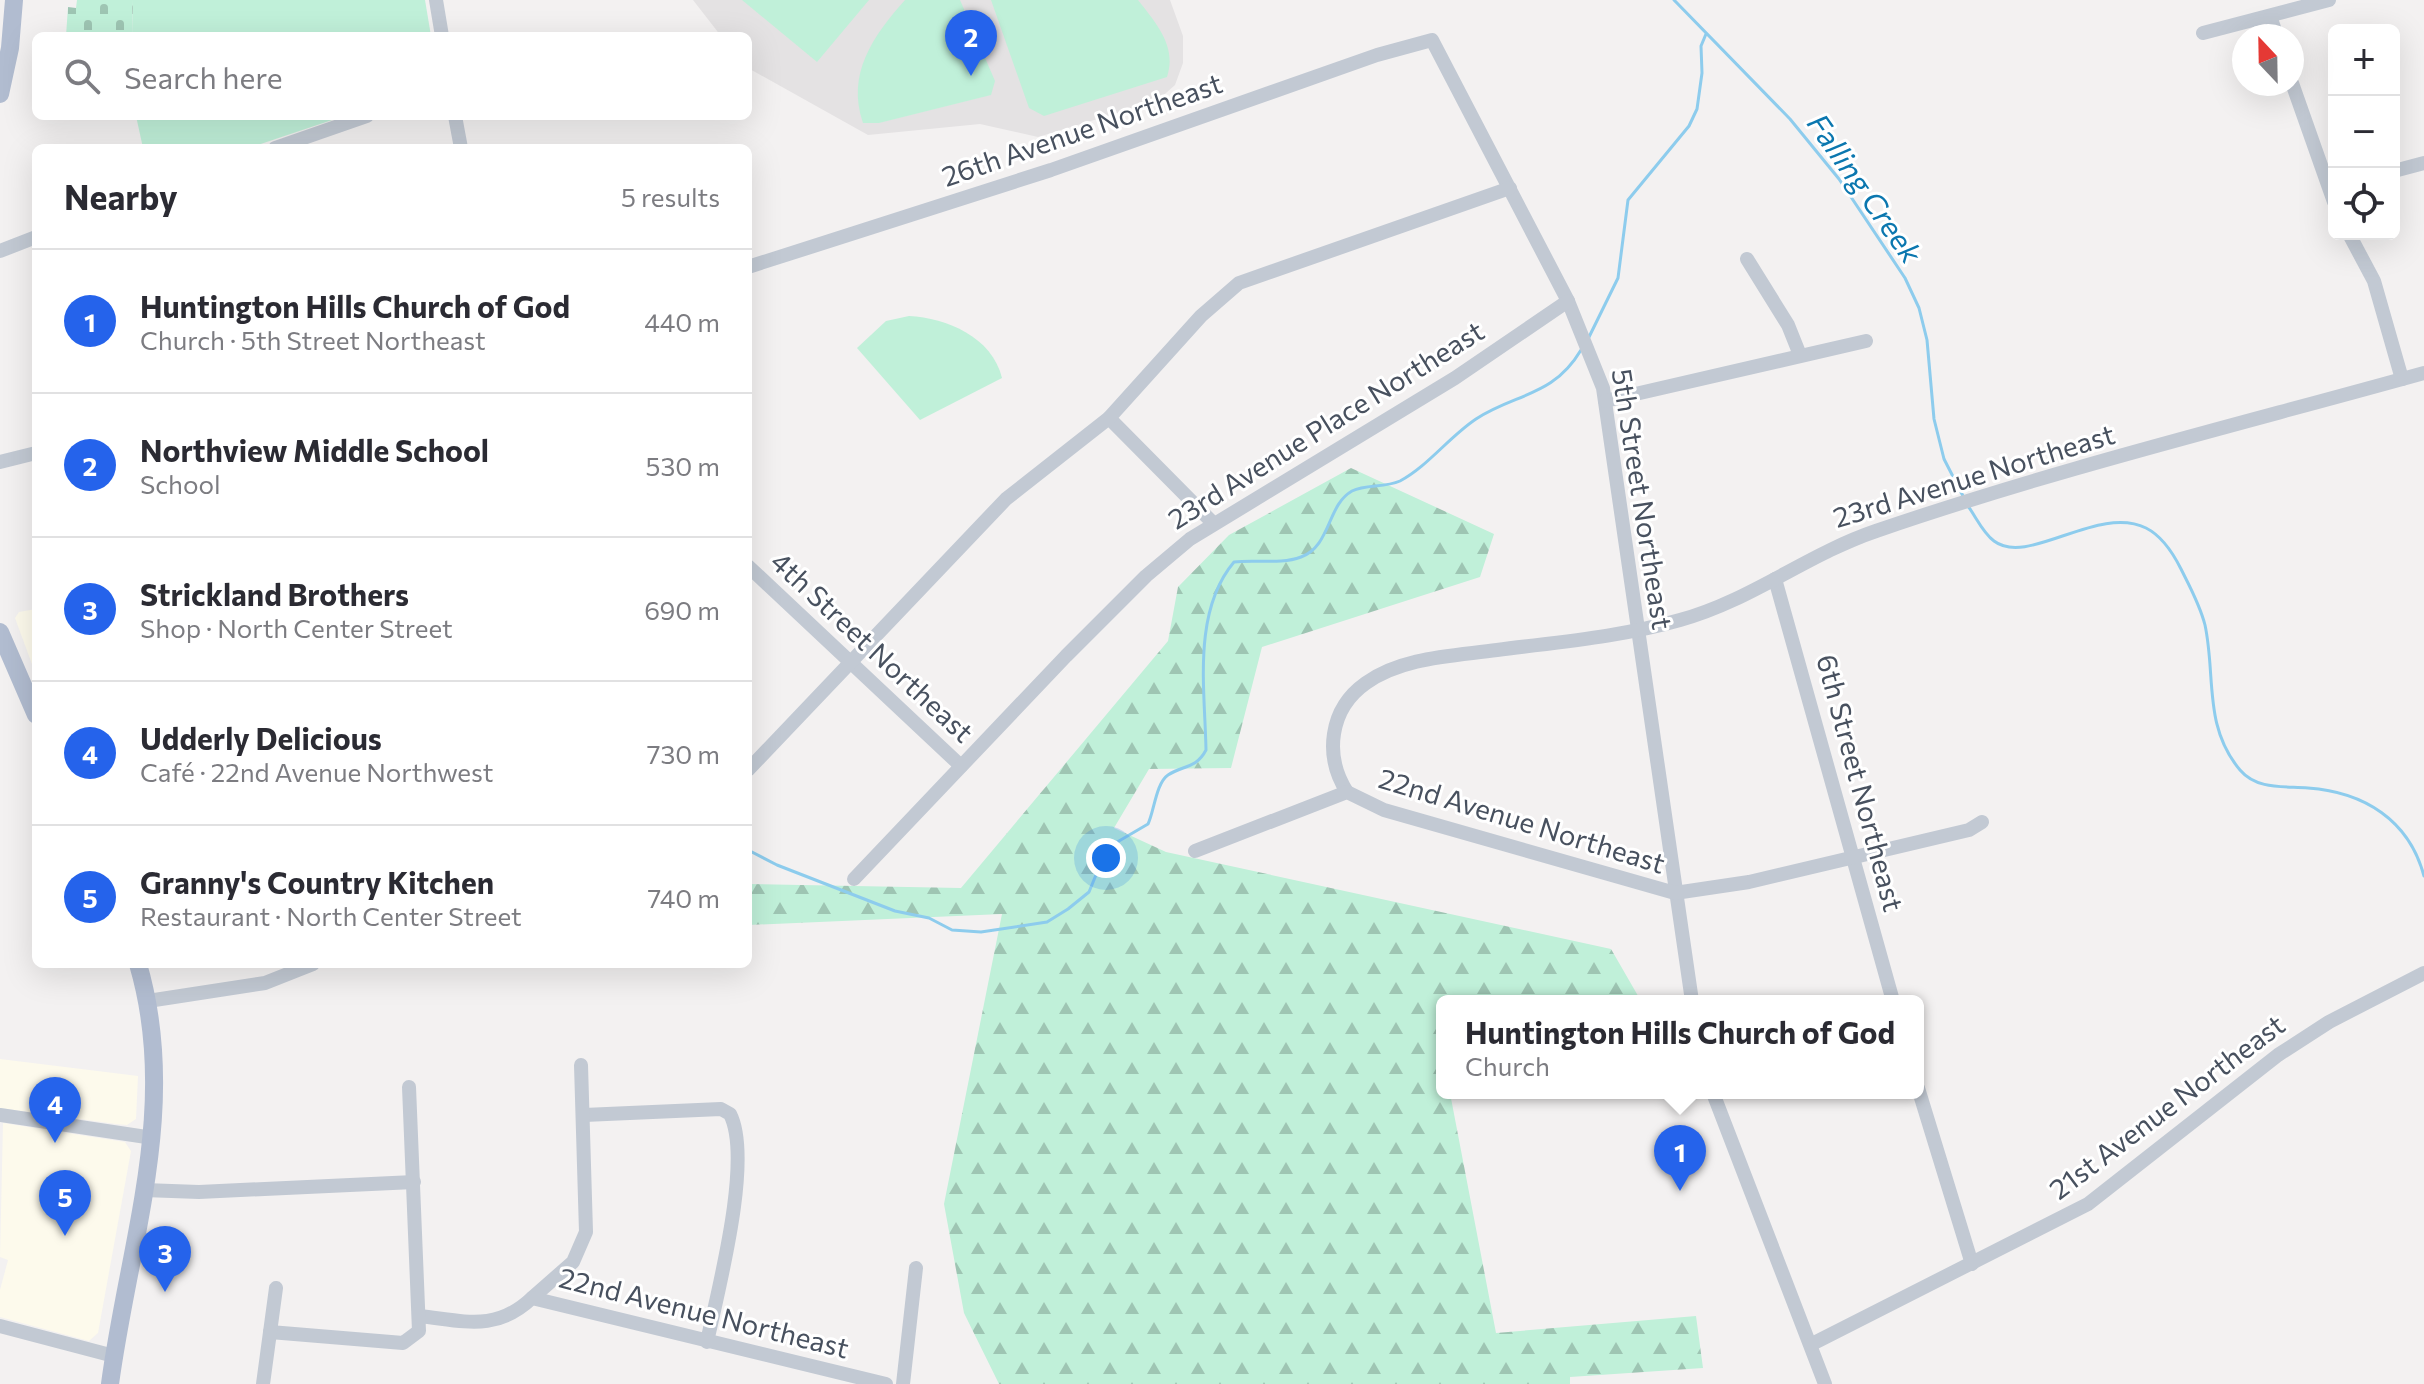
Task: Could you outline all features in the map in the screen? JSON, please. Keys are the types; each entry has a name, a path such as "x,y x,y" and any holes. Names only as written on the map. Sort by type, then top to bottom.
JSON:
{"main road":[{"path":"0,94 14,0"},
{"path":"0,632 32,706"},
{"path":"110,1384 153,1138 157,1073 148,1001 139,968"}],"street":[{"path":"436,0 441,32"},
{"path":"2203,33 2329,0"},
{"path":"2270,16 2273,24"},
{"name":"5th Street Northeast","path":"1432,40 1568,301 1596,363 1605,401 1691,995"},
{"name":"26th Avenue Northeast","path":"752,266 1051,170 1377,55 1432,40"},
{"path":"2297,96 2328,182"},
{"path":"286,144 356,120"},
{"path":"456,120 460,144"},
{"path":"2400,169 2424,163"},
{"path":"752,766 1006,499 1109,418 1201,316 1239,283 1510,188"},
{"path":"0,251 32,239"},
{"path":"2352,240 2374,281 2402,379"},
{"path":"1747,259 1788,325 1800,355"},
{"name":"23rd Avenue Place Northeast","path":"854,879 1140,582 1213,523 1455,378 1568,301"},
{"path":"1605,401 1866,341"},
{"name":"23rd Avenue Northeast","path":"1347,792 1338,776 1331,748 1344,705 1362,685 1384,672 1422,661 1637,629 1703,613 1775,579 1829,548 1939,509 2424,373"},
{"path":"1109,418 1213,523"},
{"path":"0,462 32,454"},
{"name":"4th Street Northeast","path":"752,570 961,766"},
{"name":"6th Street Northeast","path":"1775,579 1891,995"},
{"name":"22nd Avenue Northeast","path":"1195,851 1347,792 1384,810 1675,893 1749,882 1969,830 1982,822"},
{"path":"148,1001 265,983 303,968"},
{"name":"21st Avenue Northeast","path":"1812,1344 2088,1204 2278,1055 2329,1022 2424,973"},
{"path":"532,1298 573,1262 584,1241 581,1065"},
{"path":"270,1332 403,1343 419,1331 409,1087"},
{"path":"1715,1099 1825,1384"},
{"path":"1921,1099 1963,1244 1972,1264"},
{"path":"584,1115 721,1109 730,1114 736,1137 732,1221 707,1342"},
{"path":"0,1115 153,1138"},
{"path":"144,1190 199,1192 414,1182"},
{"path":"903,1384 916,1268"},
{"path":"263,1384 276,1288"},
{"name":"22nd Avenue Northeast","path":"420,1316 492,1322 513,1315 532,1298 886,1384"},
{"path":"0,1326 114,1356"}],"shaded area":[{"path":"693,0 1170,0 1183,36 1183,63 1175,85 1157,101 1038,137 980,124 868,135 752,70 752,32 718,32"},
{"path":"32,610 32,664 15,618 19,612"},
{"path":"0,1059 138,1076 136,1119 127,1125 0,1108"},
{"path":"3,1123 125,1142 131,1151 98,1333 89,1341 0,1317 0,1290 8,1260 0,1257"}],"green space":[{"path":"77,0 133,0 132,32 66,32 68,7 76,8"},
{"path":"133,0 425,0 430,32 132,32"},
{"path":"742,0 869,0 817,62"},
{"path":"905,0 960,0 995,81 991,95 879,123 863,123 858,88 860,72 873,42"},
{"path":"991,0 1138,0 1158,27 1167,46 1167,77 1044,116 1029,108"},
{"path":"137,120 332,120 261,144 142,144"},
{"path":"909,316 938,321 966,332 989,351 1002,378 920,420 857,348 886,321"},
{"path":"1351,468 1494,534 1480,577 1262,647 1231,768 1149,769 1114,828 1166,852 1611,949 1638,995 1436,995 1436,1099 1451,1099 1496,1333 1696,1316 1703,1368 1570,1377 1570,1384 999,1384 964,1313 944,1204 1002,914 752,925 752,884 961,888 1168,641 1178,587 1229,535"}],"waterway":[{"name":"Falling Creek","path":"1674,0 1790,119 1839,179 1905,278 1919,308 1927,340 1934,419 1944,459 1963,496"},
{"path":"1589,337 1618,278 1628,200 1689,126 1697,109 1702,73 1701,46 1706,34"},
{"path":"752,852 777,865 895,911 929,918 952,930 981,932 1047,922 1089,892 1107,848 1148,824 1164,779 1194,764 1206,750 1203,677 1206,628 1221,582 1234,562 1285,561 1311,552 1324,535 1344,497 1352,491 1394,483 1410,475 1476,419 1546,386 1570,365 1581,350"},
{"name":"Falling Creek","path":"1968,506 1990,538 2008,547 2025,547 2107,524 2127,523 2146,528 2157,536 2174,557 2200,610 2205,625 2220,736 2240,770 2263,784 2328,791 2348,796 2381,812 2407,839 2424,876"}],"place":[{"name":"Northview Middle School","path":"971,76"},
{"name":"Udderly Delicious","path":"55,1143"},
{"name":"Huntington Hills Church of God","path":"1680,1191"},
{"name":"Granny's Country Kitchen","path":"65,1236"},
{"name":"Strickland Brothers","path":"165,1292"}]}
